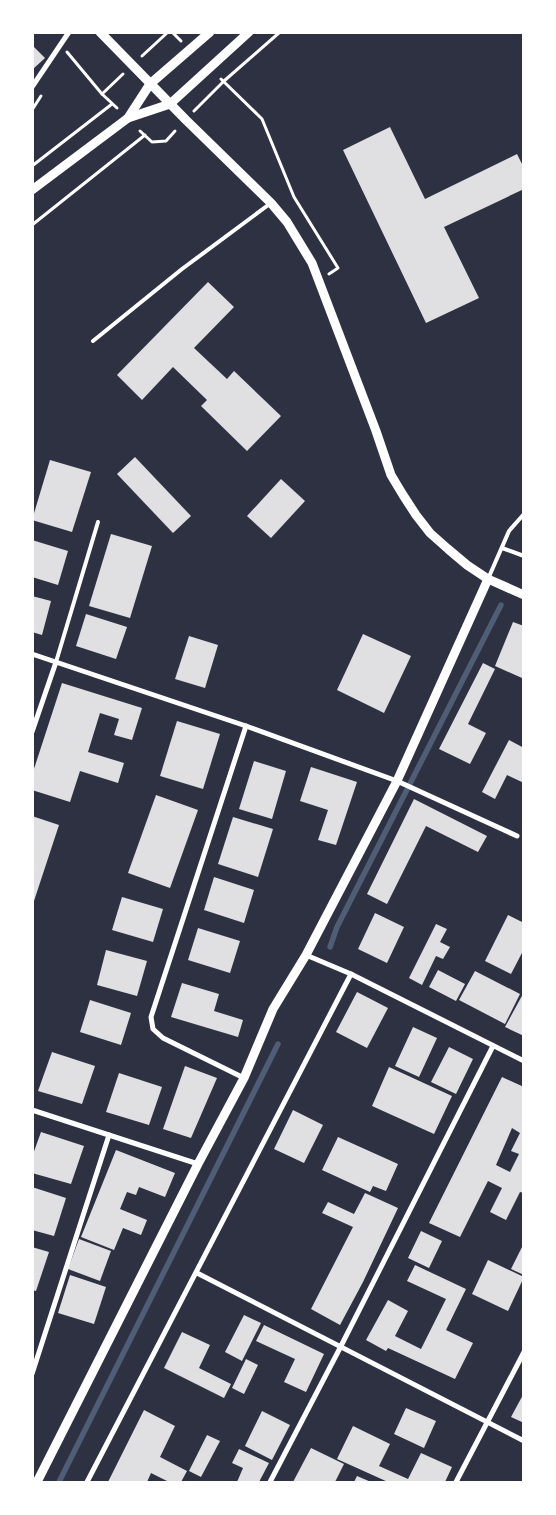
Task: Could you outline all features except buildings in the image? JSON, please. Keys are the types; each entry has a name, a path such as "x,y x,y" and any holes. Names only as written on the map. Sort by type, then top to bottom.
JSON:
{"street":[{"path":"32,87 69,32"},
{"path":"100,32 271,203 287,222 312,263 373,422 391,475 430,533 488,579 524,595"},
{"path":"128,118 150,84 210,32"},
{"path":"32,190 128,118 170,104 249,32"},
{"path":"36,1482 198,1164 244,1078 273,1009 306,955 398,781 488,579"},
{"path":"32,654 246,726 398,781 517,836"},
{"path":"32,732 56,662"},
{"path":"244,1078 163,1038 153,1029 151,1017 246,726"},
{"path":"306,955 351,974 524,1061"},
{"path":"87,1482 351,974"},
{"path":"270,1482 493,1046"},
{"path":"32,1110 198,1164"},
{"path":"32,1374 108,1134"},
{"path":"197,1273 524,1441"},
{"path":"456,1482 524,1352"}],"lane":[{"path":"93,341 182,269 271,203"},
{"path":"488,579 509,531 524,514"},
{"path":"56,662 98,522"},
{"path":"502,548 524,556"}],"path":[{"path":"142,56 168,32"},
{"path":"194,111 222,80 280,32"},
{"path":"62,58 66,51 102,94 117,108"},
{"path":"102,94 124,73"},
{"path":"222,80 262,119 294,197 338,268 334,272"},
{"path":"32,110 45,88"},
{"path":"32,166 112,104"},
{"path":"140,131 152,142 166,141 175,131"},
{"path":"32,225 144,135"}],"waterway":[{"path":"330,947 337,927 501,605"},
{"path":"59,1482 278,1044"}]}
